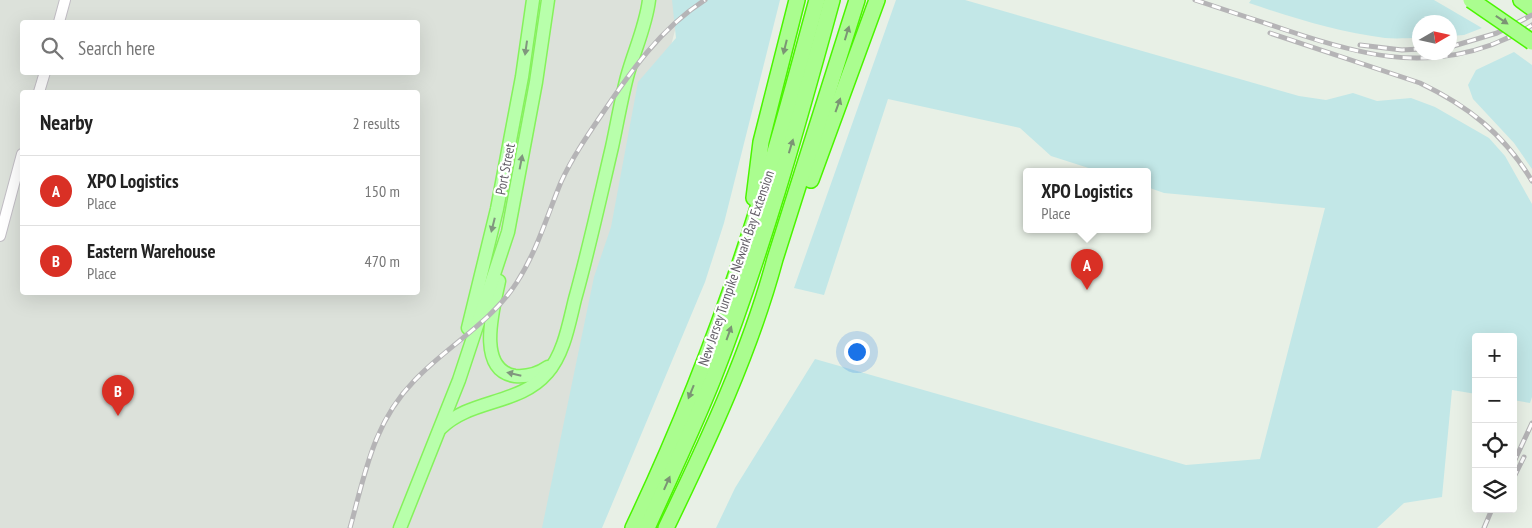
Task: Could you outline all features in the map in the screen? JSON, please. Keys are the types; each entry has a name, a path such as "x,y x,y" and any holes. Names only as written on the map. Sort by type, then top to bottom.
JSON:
{"highway":[{"path":"751,232 761,142 797,0"},
{"path":"809,30 814,0"},
{"name":"New Jersey Turnpike Newark Bay Extension","path":"632,528 674,434 711,344 751,232 817,0"},
{"name":"New Jersey Turnpike Newark Bay Extension","path":"647,528 712,379 762,239 805,99 832,0"},
{"path":"765,297 775,259 857,0"},
{"path":"666,528 729,390 765,297 782,261 877,0"},
{"path":"1471,0 1532,42"},
{"path":"1521,0 1532,8"}],"main road":[{"name":"Port Street","path":"414,479 466,336 497,209 522,77 532,0"},
{"name":"Port Street","path":"414,479 438,431 459,380 508,232 539,64 548,0"},
{"path":"438,431 448,421 460,414 486,403 525,391 547,374 556,359 566,334 589,249 627,77 646,18 649,0"},
{"path":"508,232 491,325 489,341 492,356 497,366 504,371 511,375 520,376 538,373 547,368 556,359"},
{"path":"391,528 414,479"},
{"path":"400,528 414,479"}],"street":[{"path":"60,20 65,0"},
{"path":"40,90 44,75"},
{"path":"0,236 20,161"}],"shaded area":[{"path":"0,0 683,0 544,528 0,528"},
{"path":"672,0 780,0 724,223 705,282 602,528 542,528 594,277 611,227 638,82 676,38"},
{"path":"896,0 965,0 1299,96 1326,100 1353,93 1377,101 1411,98 1435,107 1489,138 1505,156 1532,204 1532,397 1530,403 1517,401 1517,333 1472,333 1472,393 1452,390 1442,497 1404,503 1377,528 716,528 735,488 815,359 1186,465 1260,459 1325,208 1164,193 1151,188 1151,168 1089,168 1051,156 1020,128 888,99 824,295 794,288"},
{"path":"1251,0 1434,0 1482,28 1464,35 1457,36 1457,15 1412,15 1412,38 1385,38 1333,28 1249,3"},
{"path":"1514,52 1532,65 1532,169 1514,143 1473,99 1468,85 1476,70"}],"railway":[{"path":"350,528 372,450 389,414 400,397 427,368 482,322 506,297 524,270 561,182 591,131 624,82 648,51 674,24 705,0"},
{"path":"1195,0 1340,47 1389,56 1414,58 1465,53 1491,45 1517,34 1532,25"},
{"path":"1457,45 1497,33 1532,15"},
{"path":"1270,33 1420,83 1454,101 1497,135 1521,164 1532,181"},
{"path":"1360,45 1412,49"},
{"path":"1517,455 1532,423"},
{"path":"1517,471 1524,457"},
{"path":"1484,528 1490,513"}],"place":[{"name":"XPO Logistics","path":"1087,290"},
{"name":"Eastern Warehouse","path":"118,416"}]}
